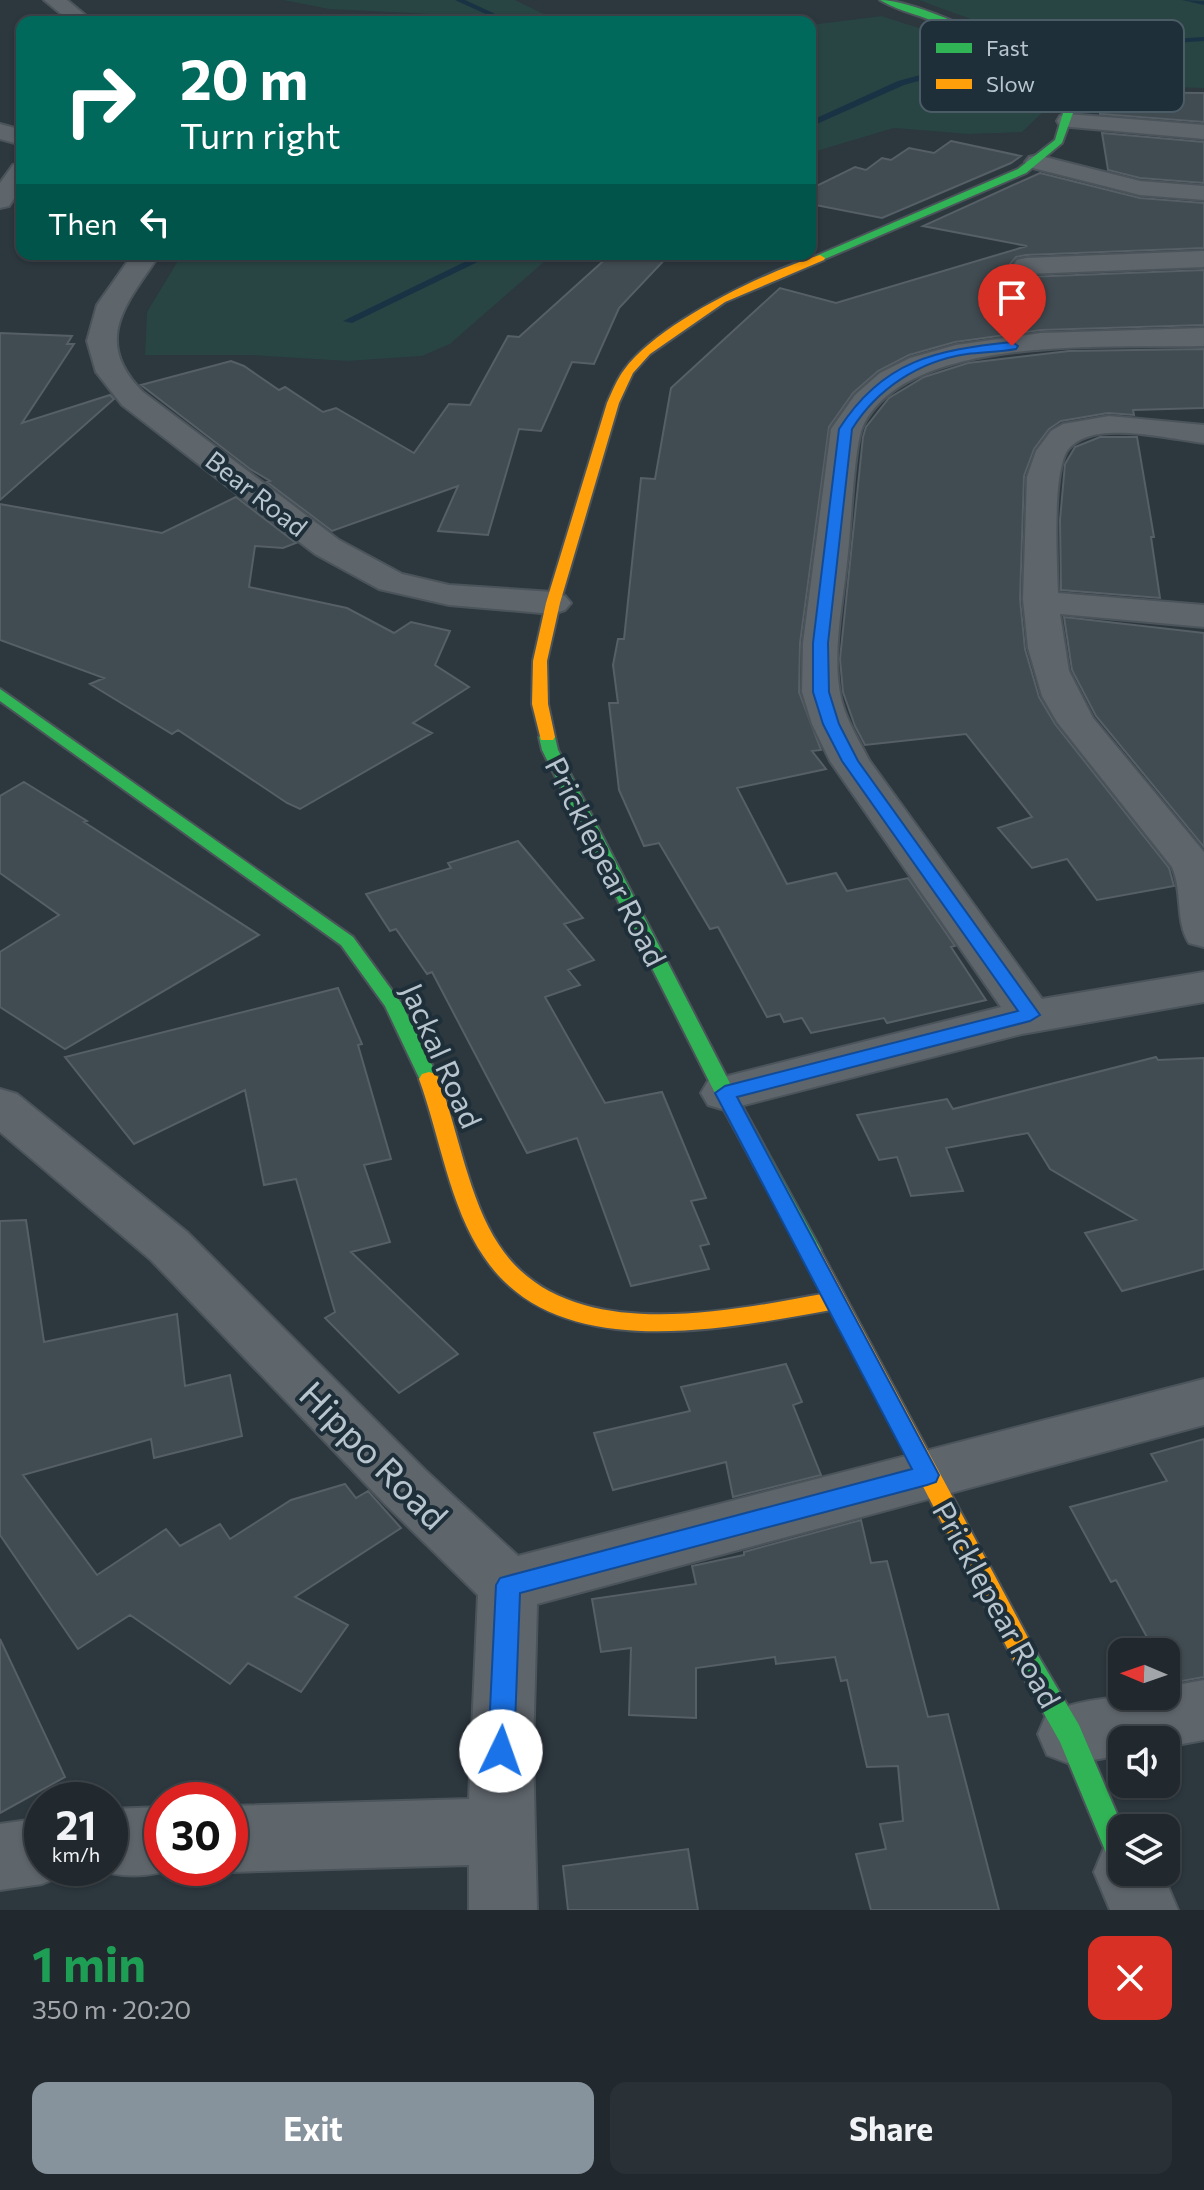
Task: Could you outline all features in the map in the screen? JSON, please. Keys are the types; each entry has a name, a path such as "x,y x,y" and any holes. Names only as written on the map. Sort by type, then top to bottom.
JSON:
{"street":[{"path":"54,0 76,16"},
{"path":"884,0 931,20"},
{"path":"1066,112 1068,121 1204,132"},
{"name":"Pricklepear Road","path":"1068,121 1057,145 1037,162 895,228 721,300 646,352 628,372 613,403 553,603 540,661 540,704 550,750 725,1093 996,1606 1070,1734 1108,1824"},
{"path":"1037,162 1140,188 1204,193"},
{"path":"0,201 16,178"},
{"path":"1026,266 1204,259"},
{"name":"Bear Road","path":"143,260 110,306 101,337 107,372 137,405 162,420 327,547 391,582 449,595 553,603"},
{"path":"1030,1015 850,761 824,703 821,692 821,643 846,429 861,405 890,379 941,356 1012,346 1204,337"},
{"path":"1204,434 1102,425 1064,435 1048,457 1043,477 1042,602 1051,670 1062,696 1090,737 1199,868 1204,933"},
{"path":"1042,602 1204,616"},
{"name":"Jackal Road","path":"0,694 316,916 347,941 365,961 397,1006 431,1085 497,1262 528,1292 573,1312 637,1323 710,1322 837,1300"},
{"path":"725,1093 1030,1015 1204,987"},
{"name":"Hippo Road","path":"0,1106 169,1246 383,1465 508,1585"},
{"path":"503,1910 501,1751 508,1585 1204,1402"},
{"path":"1070,1734 1204,1710"},
{"path":"248,1838 503,1831"},
{"path":"0,1857 24,1854"},
{"path":"1134,1886 1144,1910"}],"green space":[{"path":"283,0 515,0 551,16 454,16 329,9"},
{"path":"919,0 1204,0 1204,88 1184,87 1184,20 974,20"},
{"path":"882,16 920,29 920,112 1042,113 1022,132 968,134 894,128 816,151 816,24"},
{"path":"178,260 546,260 450,344 422,356 347,361 252,355 145,355 147,312"}],"building":[{"path":"1184,93 1204,93 1204,122 1100,114 1184,112"},
{"path":"1102,133 1204,142 1204,183 1140,178 1108,170"},
{"path":"951,141 1021,156 882,218 816,205 816,186 855,167 866,170 882,158 891,160 909,148 934,153"},
{"path":"1040,173 1140,198 1204,203 1204,248 1026,255 1016,257 1010,264 1014,274 1026,277 1204,270 1204,325 1041,330 955,342 909,355 878,371 853,393 829,427 800,643 799,692 821,750 812,751 826,769 737,788 787,884 836,873 847,891 908,878 955,946 951,947 986,1000 887,1023 884,1018 811,1033 802,1018 784,1022 780,1014 767,1017 718,927 710,929 659,843 644,846 619,790 609,703 618,703 613,665 618,639 624,639 641,478 655,479 671,388 780,288 836,303 1027,246 923,226"},
{"path":"604,260 664,260 619,308 594,364 572,362 541,431 519,429 488,535 438,531 458,486 332,531 141,385 231,361 244,366 279,390 285,387 323,412 336,408 414,453 449,404 470,405 508,336 519,337"},
{"path":"0,333 72,336 67,344 74,344 22,423 110,395 114,399 0,500"},
{"path":"1204,349 1204,408 1133,410 1134,415 1108,413 1061,421 1049,429 1034,449 1024,476 1020,599 1025,649 1039,697 1055,724 1169,868 1174,886 1097,900 1067,859 1032,868 998,828 1032,817 966,734 865,745 855,726 843,692 840,659 863,437 866,427 889,398 924,377 968,363 1069,351"},
{"path":"1100,437 1137,437 1154,537 1151,537 1160,598 1061,590 1060,520 1065,464 1075,447"},
{"path":"236,497 296,543 283,548 255,546 249,587 347,608 394,633 411,622 450,631 435,665 469,687 413,723 432,733 300,809 178,730 172,734 90,684 104,678 0,640 0,504 162,533"},
{"path":"1064,617 1204,633 1204,847 1096,716 1072,670"},
{"path":"24,782 259,935 65,1049 0,1007 0,952 59,915 0,873 0,796"},
{"path":"518,841 583,918 564,924 594,960 568,970 580,985 545,997 605,1103 662,1092 706,1198 691,1201 709,1244 700,1246 709,1269 631,1286 577,1138 527,1153 432,972 427,974 396,929 390,931 366,894 451,868 448,863"},
{"path":"338,988 362,1044 358,1045 391,1159 364,1165 390,1242 351,1252 458,1354 399,1393 325,1318 335,1312 296,1179 264,1185 245,1090 134,1144 65,1057"},
{"path":"1156,1057 1158,1060 1204,1058 1204,1269 1122,1291 1085,1233 1136,1220 1050,1169 1028,1133 946,1148 963,1191 911,1196 897,1157 879,1160 857,1115 947,1099 953,1109"},
{"path":"26,1220 44,1342 177,1314 185,1386 230,1375 242,1436 154,1458 151,1439 23,1475 97,1575 166,1529 180,1546 220,1524 230,1539 291,1500 345,1484 356,1498 368,1491 401,1528 295,1597 348,1625 301,1692 248,1663 230,1684 130,1615 78,1649 0,1535 0,1221"},
{"path":"786,1364 802,1402 793,1405 821,1475 733,1497 726,1462 613,1490 594,1433 690,1411 681,1387"},
{"path":"1204,1439 1204,1677 1180,1681 1180,1638 1147,1638 1116,1580 1111,1582 1070,1507 1167,1481 1151,1454"},
{"path":"861,1520 871,1563 887,1561 928,1717 948,1714 999,1910 871,1910 856,1854 886,1849 880,1824 903,1821 898,1766 867,1767 847,1680 841,1681 835,1657 776,1664 775,1657 696,1668 696,1718 629,1715 631,1648 601,1652 592,1599 696,1584 692,1566 744,1555 744,1552"},
{"path":"0,1639 65,1777 56,1782 24,1782 24,1800 0,1813"},
{"path":"688,1849 698,1910 568,1910 563,1866"}],"waterway":[{"path":"459,0 495,16"},
{"path":"1186,0 1204,3"},
{"path":"1184,40 1204,39"},
{"path":"816,121 901,83 920,78"},
{"path":"348,321 476,260"}],"traffic: fast":[{"path":"884,0 937,20"},
{"path":"820,258 1022,171 1059,141 1068,112"},
{"path":"0,694 347,941 393,1004 429,1079"},
{"path":"547,737 550,750 725,1093 810,1250"},
{"path":"1024,1655 1070,1734 1108,1824"}],"traffic: slow":[{"path":"816,260 820,258"},
{"path":"547,737 540,704 540,661 553,603 613,403 628,372 646,352 721,300 815,260"},
{"path":"429,1079 464,1188 491,1251 519,1285 557,1307 601,1318 650,1322 750,1315 837,1300"},
{"path":"810,1250 1024,1655"}],"route":[{"path":"501,1751 508,1585 927,1475 725,1093 1030,1015 850,761 831,724 821,692 821,643 846,429 861,405 890,379 913,367 941,356 1012,346"}]}
